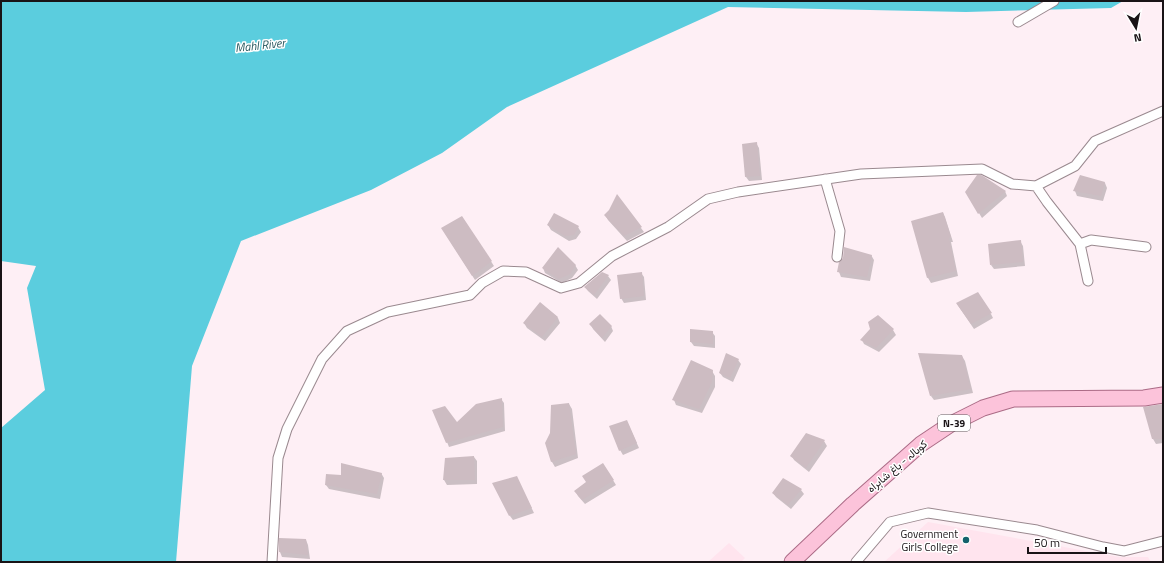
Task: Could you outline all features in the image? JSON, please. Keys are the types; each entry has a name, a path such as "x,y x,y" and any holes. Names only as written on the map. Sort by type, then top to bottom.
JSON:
{"main road":[{"name":"کوہالہ - باغ شاہراہ","path":"792,562 853,504 921,444 951,424 983,408 1014,399 1136,398 1163,396"}],"street":[{"path":"1018,22 1054,1"},
{"path":"272,562 278,458 287,430 322,359 347,331 388,312 470,295 482,283 503,271 526,272 561,288 579,283 612,256 668,227 708,199 738,192 861,174 982,169 1012,184 1036,186 1075,166 1095,141 1163,111"},
{"path":"825,180 840,231 837,257"},
{"path":"1036,186 1080,244 1088,280"},
{"path":"1080,244 1091,240 1146,248"},
{"path":"856,562 890,522 928,514 1037,530 1124,551 1163,541"}],"shaded area":[{"name":"Government Girls College","path":"928,522 1119,557 1148,557 1151,562 884,562"},
{"path":"729,543 745,558 741,562 709,561"}],"water":[{"name":"Mahl River","path":"1,1 1123,1 1111,8 966,12 728,7 507,107 442,153 371,190 241,241 192,366 176,562 1,562 1,428 45,390 27,288 36,266 1,261"}],"building":[{"path":"757,142 760,176 745,177 742,144"},
{"path":"977,175 983,176 1006,191 978,214 965,192"},
{"path":"1080,175 1105,182 1101,196 1073,191"},
{"path":"617,194 642,227 624,236 604,215 609,210"},
{"path":"943,212 951,237 949,238 956,271 927,278 911,221"},
{"path":"554,213 579,226 574,235 565,236 547,225"},
{"path":"462,216 492,261 472,276 441,228"},
{"path":"1021,240 1023,262 990,265 988,244"},
{"path":"558,247 576,265 570,274 559,279 542,268"},
{"path":"844,247 872,255 867,277 837,272 839,262 843,258"},
{"path":"602,272 609,275 594,295 584,287"},
{"path":"642,272 644,296 620,299 617,275"},
{"path":"978,292 992,313 971,324 956,303"},
{"path":"540,302 558,317 542,337 523,323"},
{"path":"600,314 612,326 602,338 589,324"},
{"path":"878,315 894,329 876,348 860,340 870,329 868,322"},
{"path":"690,329 713,331 713,344 690,342"},
{"path":"726,353 739,359 730,378 719,373"},
{"path":"918,353 962,355 971,389 930,396"},
{"path":"691,360 713,370 712,382 699,409 672,400"},
{"path":"502,398 503,427 446,443 432,410 445,406 457,422 476,404"},
{"path":"569,403 576,454 551,462 545,443 550,433 551,405"},
{"path":"1163,404 1163,439 1152,439 1143,407"},
{"path":"627,420 637,443 619,451 609,426"},
{"path":"806,433 825,440 806,468 790,456"},
{"path":"474,456 475,480 443,480 445,458"},
{"path":"341,463 382,473 377,494 325,485 326,474 341,475"},
{"path":"603,463 614,480 582,500 574,491 586,482 582,476"},
{"path":"517,476 532,508 509,516 492,483"},
{"path":"783,478 802,489 788,505 772,493"},
{"path":"279,538 306,539 308,555 279,552"}],"place":[{"name":"Government Girls College","path":"966,540"}]}
